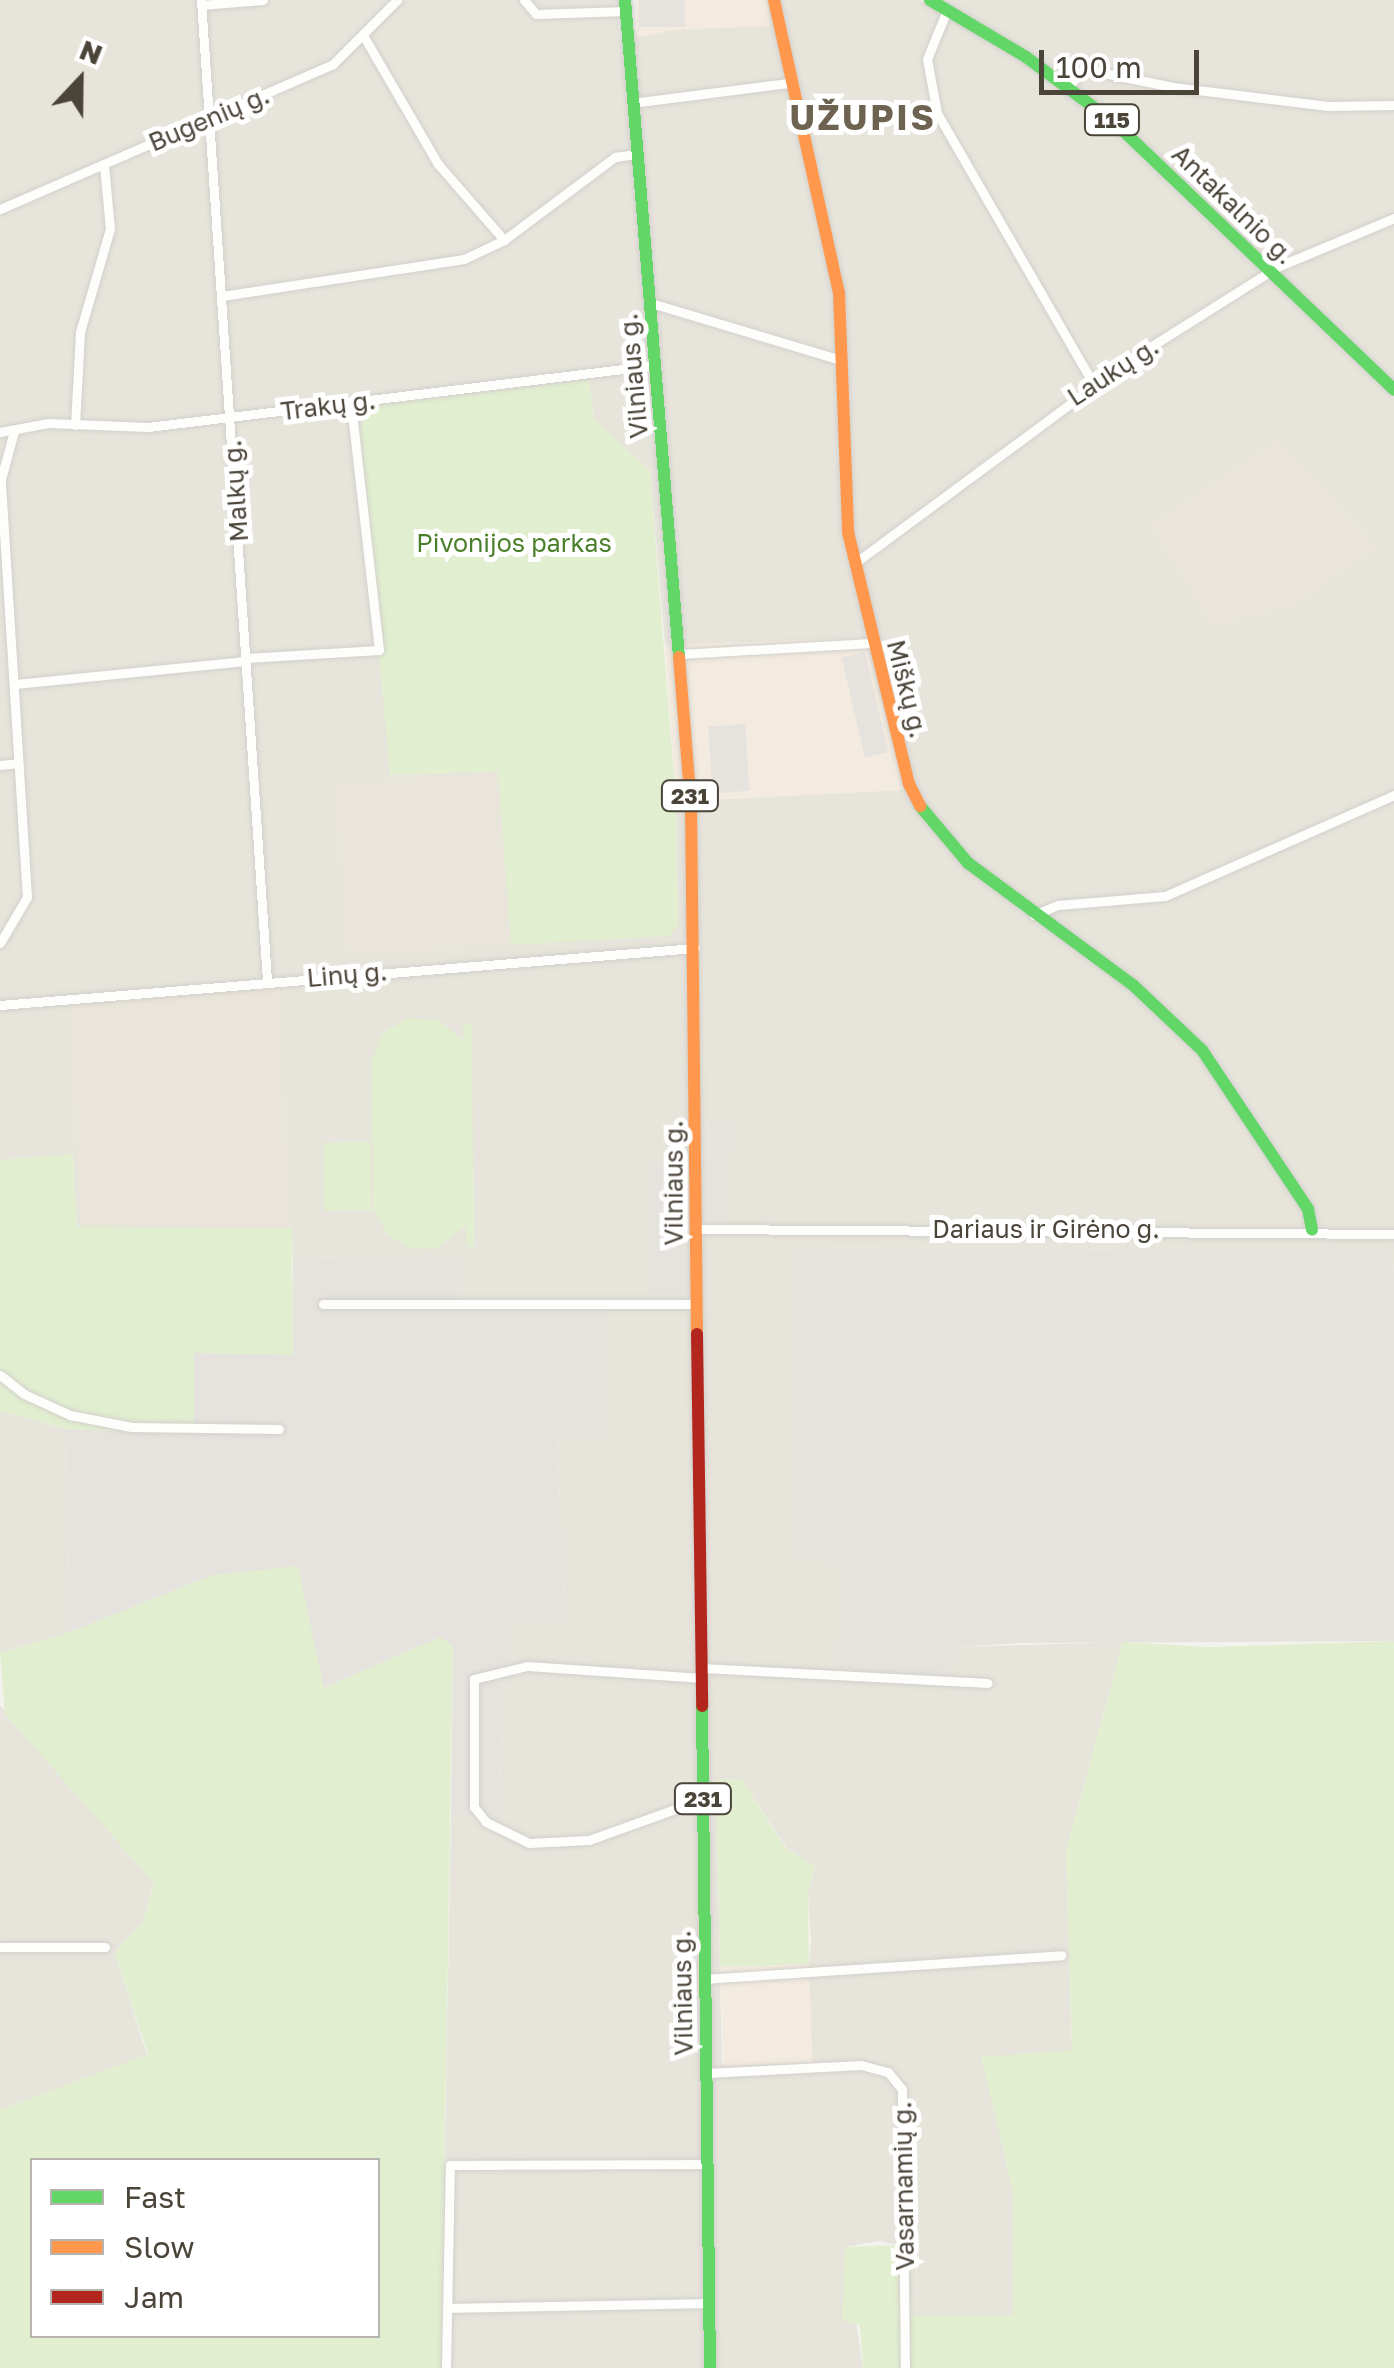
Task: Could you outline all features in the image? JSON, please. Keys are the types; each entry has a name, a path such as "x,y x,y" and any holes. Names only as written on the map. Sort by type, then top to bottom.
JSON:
{"main road":[{"name":"Miškų g.","path":"774,0 788,82 828,226 839,293 838,360 854,563 906,774 930,824 1034,915 1144,994 1202,1050 1308,1209 1312,1230"},
{"name":"Antakalnio g.","path":"930,0 1068,86 1394,390"},
{"name":"Vilniaus g.","path":"626,6 680,654 695,948 710,2368"}],"street":[{"path":"201,2 263,0"},
{"name":"Bugenių g.","path":"0,209 304,80 364,37 397,0"},
{"path":"524,0 536,14 626,6"},
{"name":"Malkų g.","path":"201,2 266,982"},
{"path":"947,10 927,59 936,113 1094,383"},
{"path":"364,37 438,164 504,240"},
{"path":"1068,86 1084,69 1173,88 1328,106 1394,106"},
{"path":"632,103 788,82"},
{"path":"222,296 464,259 504,240 592,172 636,154"},
{"path":"76,425 80,332 110,229 104,165"},
{"name":"Laukų g.","path":"854,563 1094,383 1270,272 1394,218"},
{"path":"650,303 838,360"},
{"name":"Trakų g.","path":"0,432 14,431 27,424 148,427 656,365"},
{"path":"15,684 379,650 351,403"},
{"path":"0,943 27,896 15,684 4,608 1,479 14,431"},
{"path":"680,654 872,642"},
{"path":"0,765 18,764"},
{"path":"1034,915 1058,905 1165,896 1394,796"},
{"name":"Linų g.","path":"0,1004 695,948"},
{"name":"Dariaus ir Girėno g.","path":"697,1229 1312,1230 1394,1234"},
{"path":"322,1304 696,1304"},
{"path":"0,1375 24,1394 70,1416 132,1427 278,1429"},
{"path":"703,1798 589,1840 529,1843 486,1822 474,1807 474,1679 527,1666 988,1683"},
{"path":"0,1948 105,1947"},
{"path":"704,1979 1060,1954"},
{"name":"Vasarnamių g.","path":"707,2073 861,2065 888,2072 902,2089 905,2368"},
{"path":"446,2368 450,2165 708,2164"},
{"path":"448,2308 709,2303"}],"shaded area":[{"path":"0,0 618,0 619,39 769,0 919,0 1026,64 1110,128 1394,399 1394,1273 1388,1252 794,1247 841,1567 955,1647 1123,1642 1066,1851 1072,2051 982,2058 1013,2191 1013,2316 900,2316 898,2245 879,2241 845,2247 863,2368 441,2368 451,1815 497,1816 508,1624 565,1621 557,1435 458,1310 459,1256 293,1258 292,1229 77,1227 73,1154 0,1160","holes":["589,380 594,419 650,471 665,645 864,638 904,789 676,802 678,924 512,945 498,772 391,775 382,648","742,1779 786,1848 815,1867 808,1894 811,1942 809,1964 722,2065 716,1780"]},
{"path":"636,0 769,0 770,26 672,30 637,38"},
{"path":"639,0 685,0 685,27 639,27"},
{"path":"941,0 1394,0 1394,381 1100,103"},
{"path":"1278,438 1378,547 1295,606 1213,628 1149,524"},
{"path":"864,638 904,790 676,802 665,645"},
{"path":"865,652 888,752 865,758 842,657"},
{"path":"745,724 750,791 713,793 708,727"},
{"path":"498,772 510,945 346,956 334,783"},
{"path":"278,984 291,1228 81,1239 68,995"},
{"path":"710,1120 736,1120 736,1150 727,1151 728,1217 711,1217"},
{"path":"647,1163 681,1163 681,1294 647,1294"},
{"path":"793,1247 1388,1252 1394,1273 1394,1641 1020,1643 956,1647 950,1675 838,1668 841,1567 793,1553"},
{"path":"459,1256 459,1310 607,1309 607,1434 557,1436 565,1621 508,1625 497,1817 451,1815 453,1646 440,1637 324,1688 212,1575 70,1632 66,1429 194,1434 194,1353 293,1354 293,1258"},
{"path":"0,1411 66,1429 70,1632 0,1653"},
{"path":"0,1705 154,1882 143,1922 115,1953 147,2055 0,2110"},
{"path":"809,1964 812,2063 724,2066 720,1967"}],"green space":[{"name":"Pivonijos parkas","path":"589,380 594,419 650,471 676,802 678,924 670,936 511,945 498,772 390,775 359,434 368,406"},
{"path":"408,1018 438,1020 463,1040 463,1024 472,1024 474,1246 467,1247 466,1226 435,1249 408,1248 386,1233 373,1209 371,1062 382,1034"},
{"path":"370,1142 371,1210 324,1211 323,1143"},
{"path":"73,1154 77,1227 292,1228 293,1355 194,1353 194,1434 66,1429 0,1411 0,1160"},
{"path":"298,1566 324,1688 440,1637 453,1646 441,2368 0,2368 0,2110 148,2054 115,1953 143,1922 154,1883 5,1714 0,1653 70,1632 212,1575"},
{"path":"1394,1641 1394,2368 863,2368 860,2326 842,2320 845,2247 898,2245 900,2316 1013,2315 1013,2191 981,2057 1072,2050 1066,1851 1123,1642 1207,1647"},
{"path":"742,1779 785,1848 815,1866 808,1894 809,1964 720,1967 716,1780"}],"traffic: fast":[{"path":"625,0 679,657"},
{"path":"930,0 1026,57 1115,123 1394,390"},
{"path":"920,806 968,863 1133,985 1202,1050 1308,1209 1312,1230"},
{"path":"702,1706 710,2368"}],"traffic: slow":[{"path":"774,0 839,293 848,532 909,784 920,806"},
{"path":"679,657 691,806 697,1334"}],"traffic: jam":[{"path":"697,1334 702,1706"}],"district":[{"name":"UŽUPIS","path":"863,117"}]}
